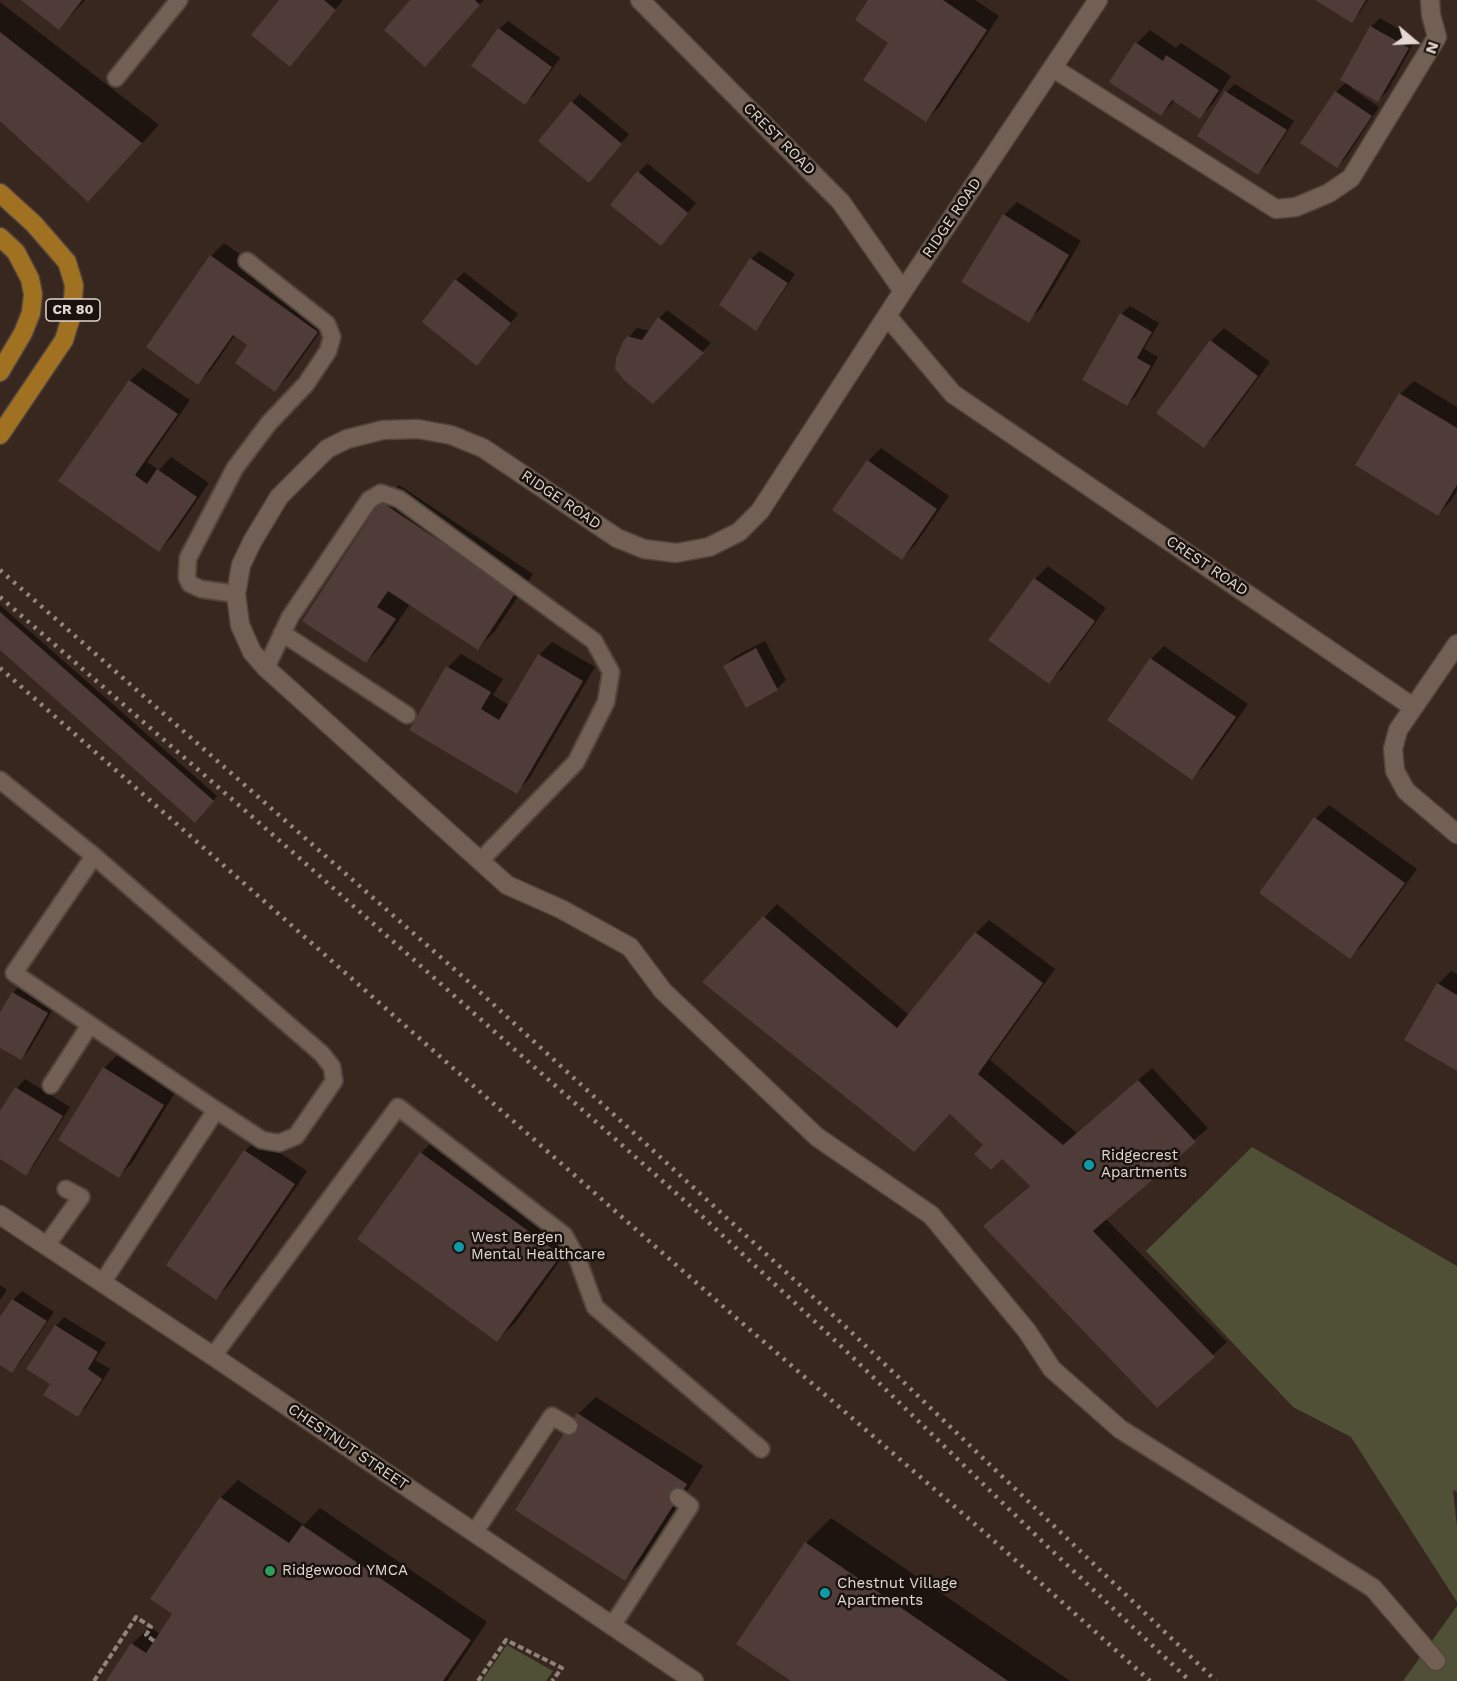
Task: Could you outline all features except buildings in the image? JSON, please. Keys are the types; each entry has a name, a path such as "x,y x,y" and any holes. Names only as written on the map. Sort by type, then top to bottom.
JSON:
{"main road":[{"name":"CR 80","path":"0,193 34,224 68,262 74,285 72,315 64,339 0,435"},
{"name":"CR 80","path":"0,237 16,252 30,279 33,294 31,313 23,333 0,372"}],"street":[{"name":"CREST ROAD","path":"640,0 841,202 903,291"},
{"name":"RIDGE ROAD","path":"1098,0 903,291 760,512 739,532 709,547 676,553 644,549 616,538 483,448 451,435 418,429 383,430 347,439 327,448 279,497 241,565 236,594 240,626 252,652 266,668 507,885 561,909 630,947 663,991 818,1137 932,1215 1027,1331 1052,1369 1120,1429 1373,1588 1436,1661"},
{"path":"1053,68 1276,209 1296,207 1329,193 1351,178 1437,37 1431,15 1430,0"},
{"name":"CREST ROAD","path":"887,316 953,394 1413,707"},
{"path":"1457,644 1398,730 1394,749 1395,771 1406,791 1457,834"},
{"name":"CHESTNUT STREET","path":"0,1215 213,1356 693,1681"}],"lane":[{"path":"116,78 179,0"},
{"path":"236,594 201,590 190,584 187,578 189,558 235,468 269,423 306,384 328,351 332,336 327,324 247,261"},
{"path":"266,668 290,617 369,500 381,493 399,499 594,641 611,672 606,702 576,762 480,861"},
{"path":"282,633 407,715"},
{"path":"0,780 94,856 322,1054 332,1067 334,1081 297,1136 279,1143 262,1140 0,964"},
{"path":"14,973 94,856"},
{"path":"51,1085 90,1025"},
{"path":"213,1356 398,1107 564,1235 578,1260 595,1307 761,1449"},
{"path":"102,1283 223,1115"},
{"path":"46,1246 81,1197 66,1189"},
{"path":"474,1533 552,1416 569,1426"},
{"path":"612,1626 684,1502"}],"path":[{"path":"94,1681 136,1617 151,1627 146,1635 154,1641"},
{"path":"478,1681 506,1640 562,1668 552,1681"}],"green space":[{"path":"1252,1147 1457,1266 1457,1492 1453,1490 1457,1527 1457,1602 1351,1437 1293,1407 1146,1251"},
{"path":"1457,1606 1457,1681 1403,1681"},
{"path":"507,1645 553,1671 546,1681 482,1681"}],"railway":[{"path":"0,570 470,983 848,1329 1216,1681"},
{"path":"0,597 296,855 704,1218 1190,1681"},
{"path":"0,668 734,1316 984,1532 1150,1681"}],"place":[{"name":"Ridgecrest Apartments","path":"1089,1165"},
{"name":"West Bergen Mental Healthcare","path":"459,1247"},
{"name":"Ridgewood YMCA","path":"270,1571"},
{"name":"Chestnut Village Apartments","path":"825,1593"}]}
